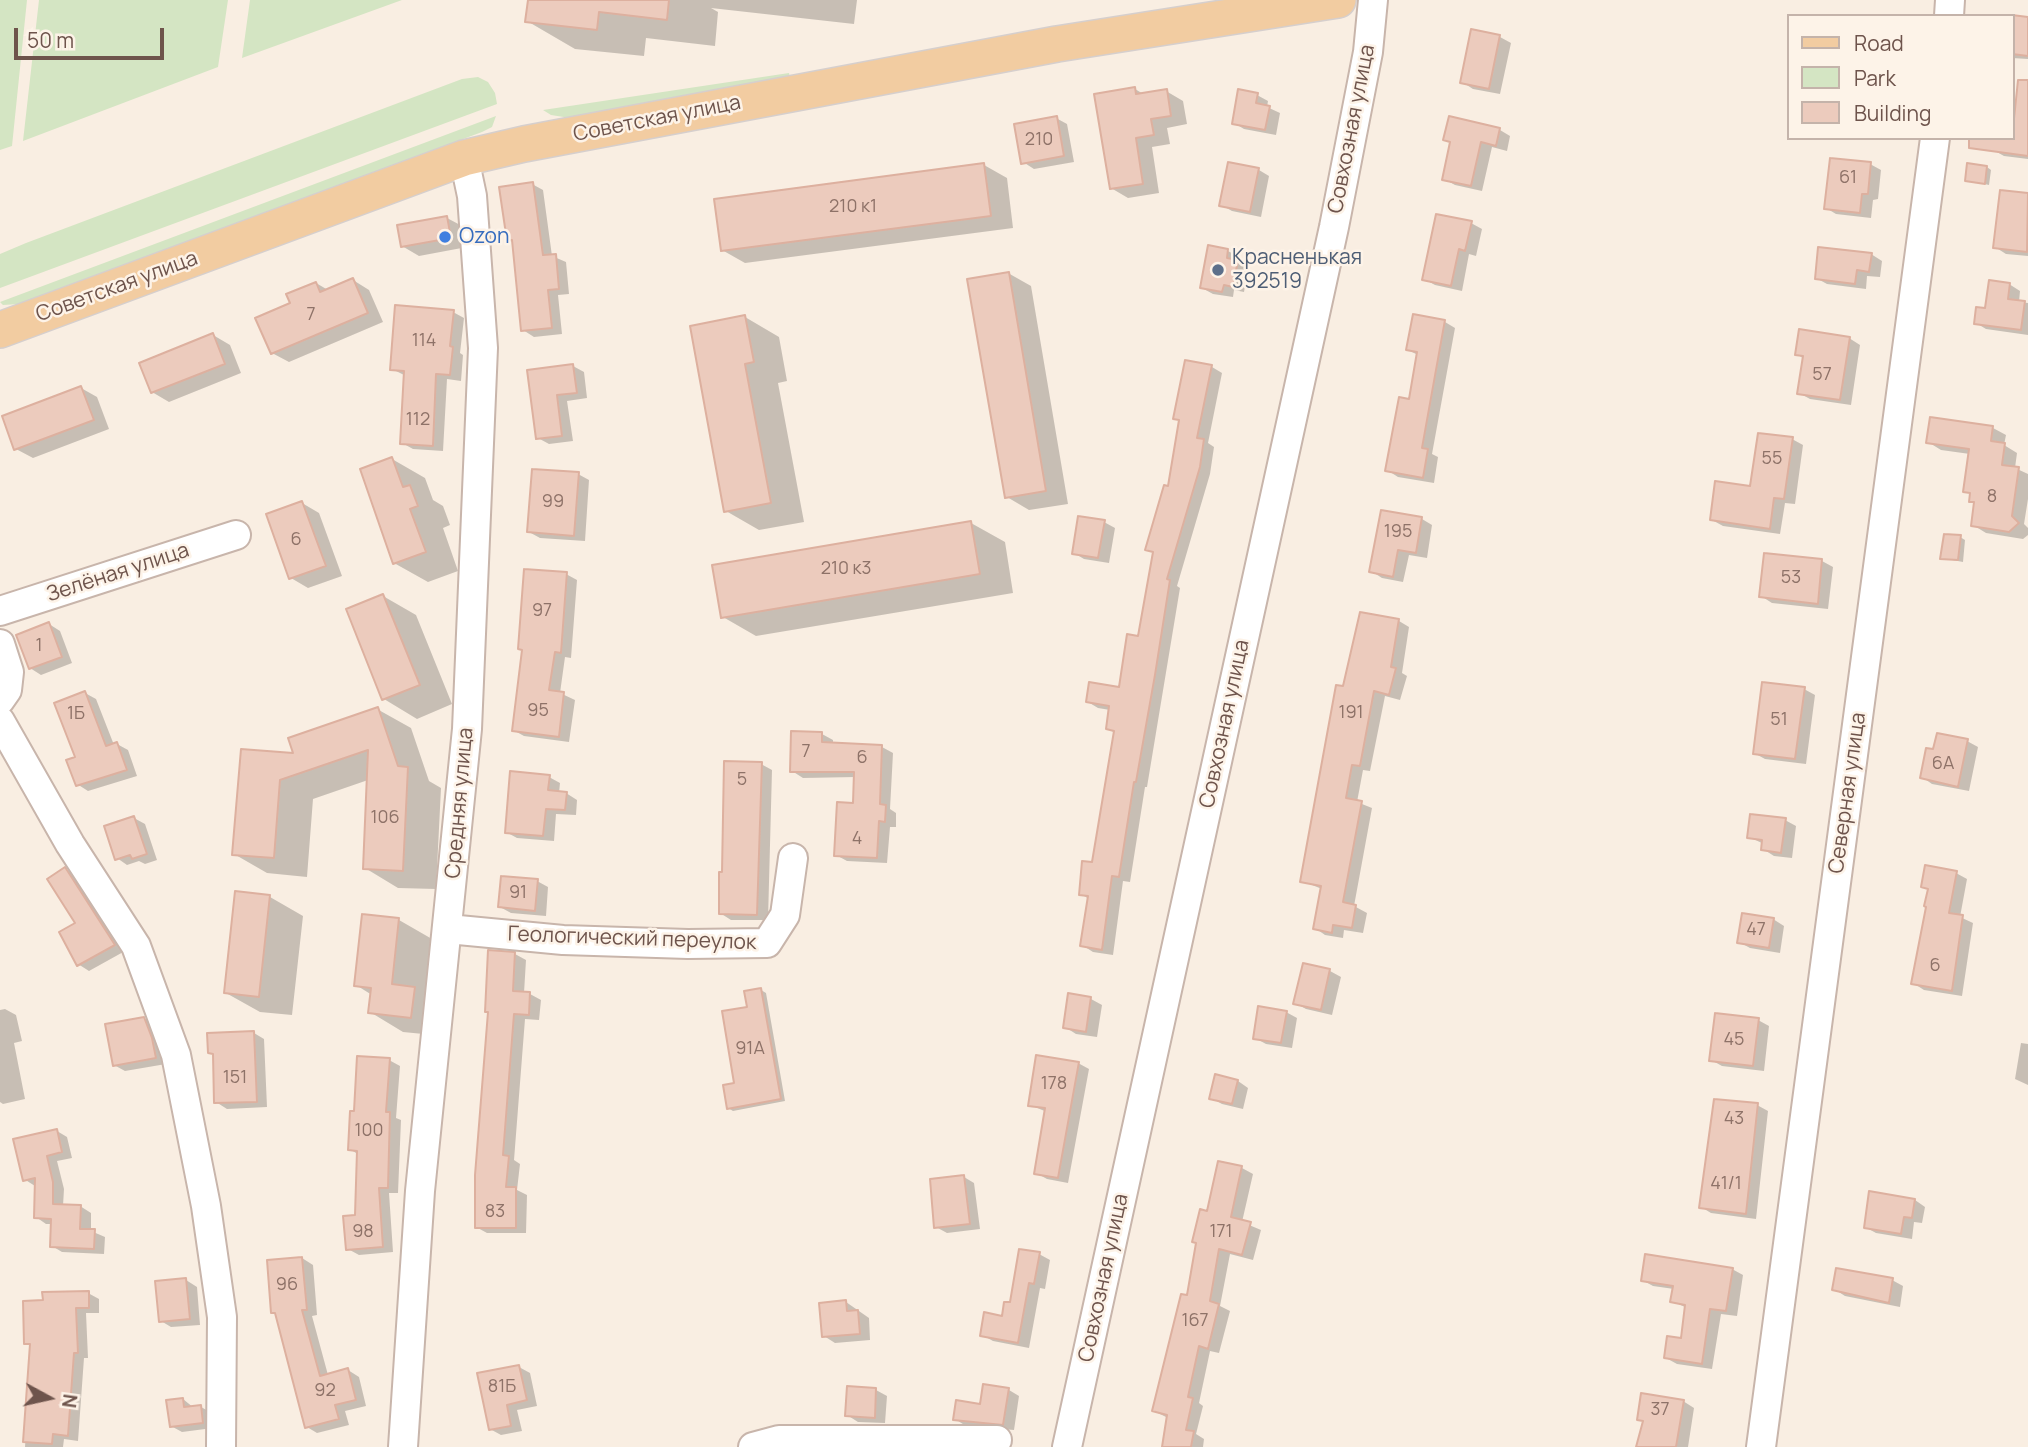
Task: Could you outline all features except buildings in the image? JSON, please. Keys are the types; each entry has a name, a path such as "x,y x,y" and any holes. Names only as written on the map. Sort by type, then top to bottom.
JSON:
{"main road":[{"name":"Советская улица","path":"0,330 464,158 524,144 969,60 1338,0"}],"street":[{"name":"Совхозная улица","path":"1067,1447 1334,227 1368,52 1373,0"},
{"name":"Северная улица","path":"1761,1447 1935,140"},
{"name":"Средняя улица","path":"403,1447 420,1191 467,729 483,348 472,196 464,158"},
{"name":"Зелёная улица","path":"0,611 236,535"},
{"path":"0,645 9,672 7,690 0,700"},
{"path":"0,721 70,844 136,946 176,1055 206,1206 222,1317 222,1447"},
{"name":"Геологический переулок","path":"448,929 563,940 688,944 767,943 785,915 793,858"},
{"path":"752,1447 779,1440 997,1440"}],"green space":[{"path":"0,0 27,0 12,146 0,150"},
{"path":"39,0 228,0 218,67 23,141"},
{"path":"250,0 402,0 242,58"},
{"path":"789,73 790,79 570,118 551,115 543,110"},
{"path":"478,77 488,82 495,93 497,104 0,288 0,254 462,79"},
{"path":"496,116 492,127 482,132 19,304 3,305 0,302"}],"place":[{"name":"Ozon","path":"445,237"},
{"name":"Красненькая 392519","path":"1218,270"}]}
